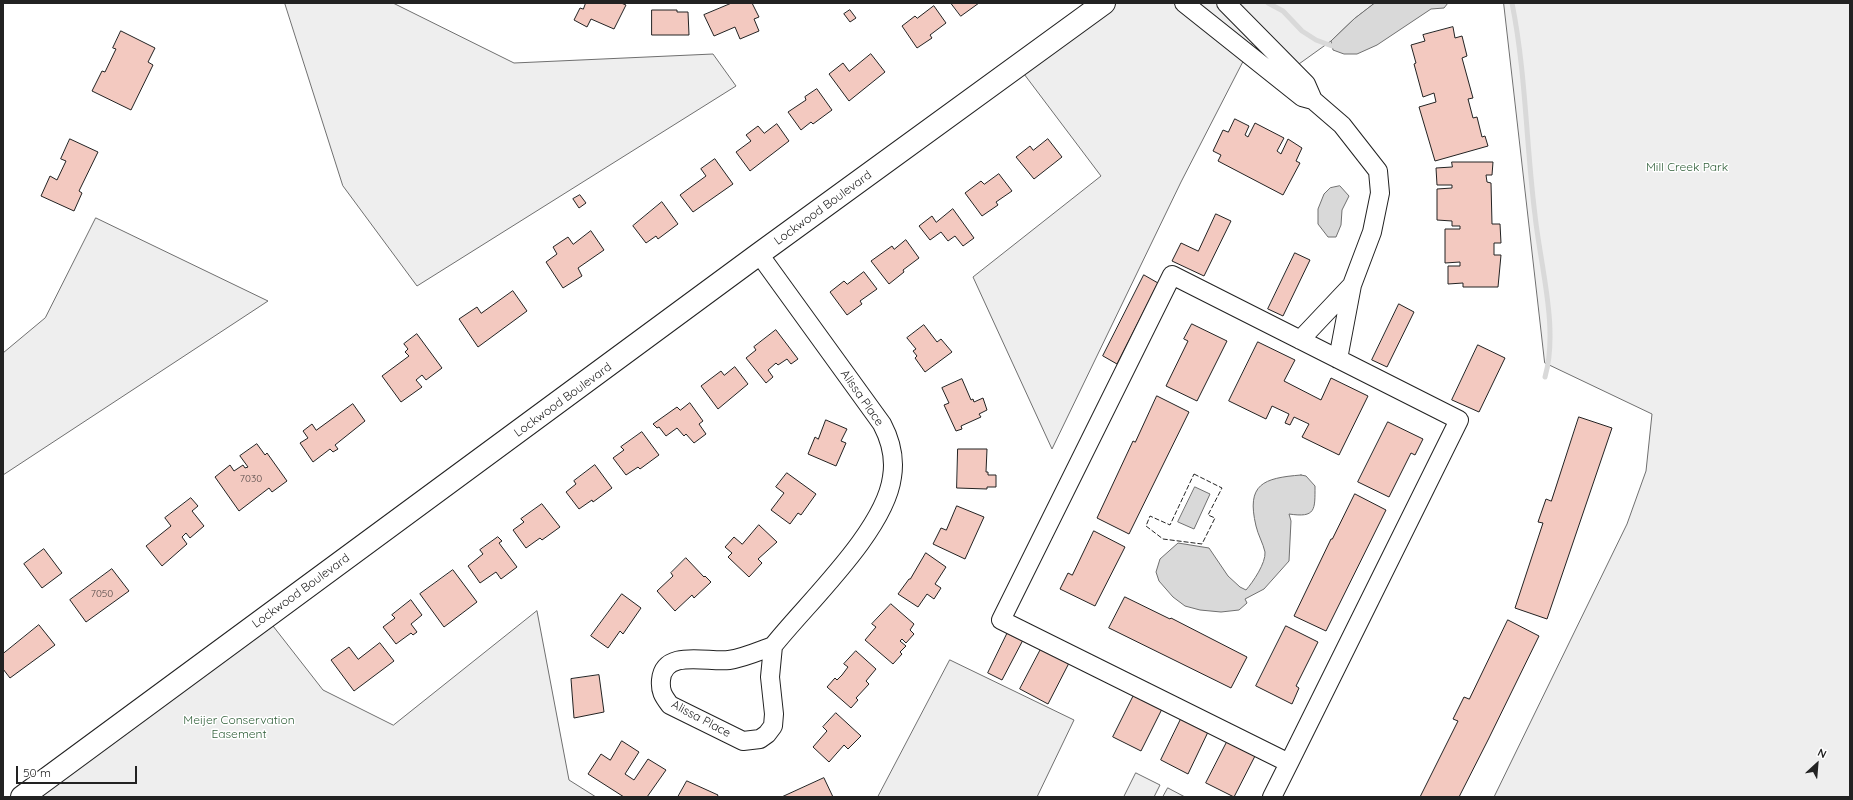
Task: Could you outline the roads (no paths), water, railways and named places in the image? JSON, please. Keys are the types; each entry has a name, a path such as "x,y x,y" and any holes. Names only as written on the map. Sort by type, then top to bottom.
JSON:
{"main road":[{"name":"Lockwood Boulevard","path":"22,797 759,254 1104,3"}],"street":[{"path":"1226,3 1306,84 1313,100"},
{"path":"1197,7 1302,97 1313,100 1342,125 1378,171 1380,192 1372,232 1352,285 1338,359"},
{"name":"Alissa Place","path":"759,254 882,424 890,444 893,462 892,479 887,498 864,538 842,566 773,646 741,658 730,660 712,661 690,658 678,660 668,665 661,676 660,688 663,696 670,704 743,741 760,739 767,734 773,726 774,714 770,677 773,646"},
{"path":"1272,797 1289,764 1459,420 1172,275 1001,620 1289,764"},
{"path":"1300,340 1352,285"}],"waterway":[{"path":"1268,3 1283,11 1302,31 1316,40 1332,46"},
{"path":"1512,3 1517,29 1523,82 1537,234 1549,318 1549,358 1545,377"}],"park label":[{"name":"Mill Creek Park","path":"1687,167"},
{"name":"Meijer Conservation Easement","path":"239,727"}]}
